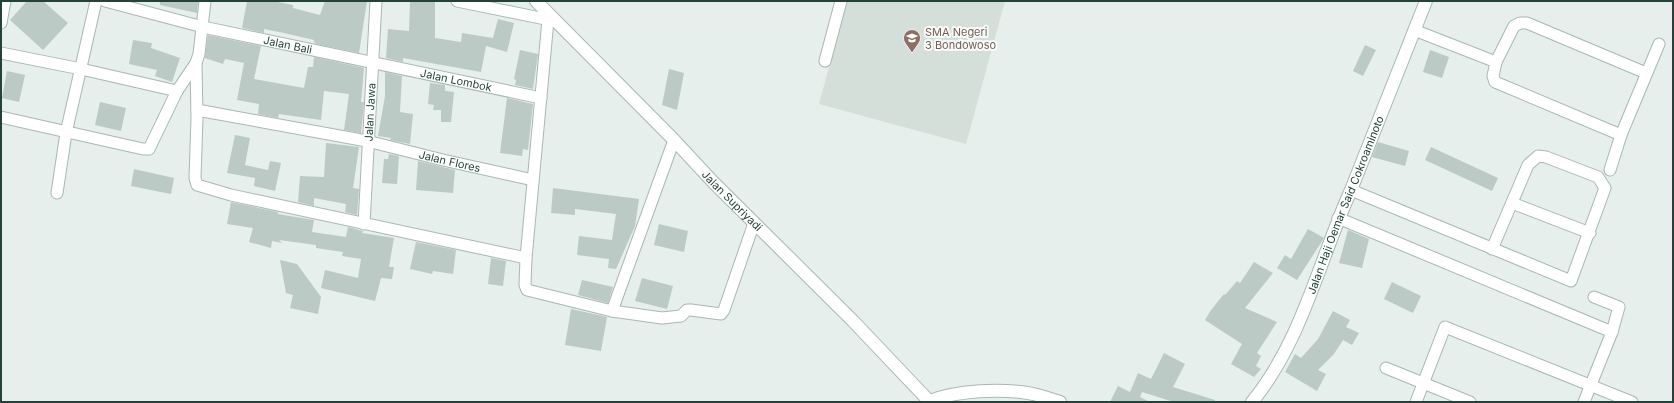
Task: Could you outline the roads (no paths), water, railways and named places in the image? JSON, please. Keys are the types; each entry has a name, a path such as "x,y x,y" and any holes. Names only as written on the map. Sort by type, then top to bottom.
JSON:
{"street":[{"path":"1,23 5,1"},
{"path":"57,193 66,133 96,1"},
{"name":"Jalan Bali","path":"105,1 203,27 372,61"},
{"path":"1,117 66,133 149,149 177,90 196,63 199,54 203,27 205,1"},
{"name":"Jalan Jawa","path":"364,224 367,141 376,1"},
{"path":"457,1 552,21 541,98 533,180 524,285 527,290 612,311 662,318 681,316 689,310 719,314 723,313 754,223"},
{"name":"Jalan Supriyadi","path":"536,1 552,21 674,140 713,182 853,321 928,402"},
{"path":"825,61 841,1"},
{"name":"Jalan Haji Oemar Said Cokroaminoto","path":"1252,402 1277,366 1294,334 1338,218 1351,190 1426,1"},
{"path":"1621,136 1495,82 1493,76 1496,62 1514,26 1520,23 1527,23 1646,72"},
{"path":"1414,30 1496,62"},
{"path":"1610,170 1621,136 1646,72 1659,44"},
{"path":"1,53 177,90"},
{"name":"Jalan Lombok","path":"372,61 541,98"},
{"path":"196,63 197,110 195,178 197,186 231,195 526,258"},
{"name":"Jalan Flores","path":"197,110 367,141 533,180"},
{"path":"612,311 674,140"},
{"path":"1351,190 1492,249 1571,281 1590,233 1605,188 1598,177 1546,157 1538,156 1528,165 1492,249"},
{"path":"1512,203 1590,233"},
{"path":"1338,218 1612,332"},
{"path":"1584,402 1612,332 1619,307 1594,297"},
{"path":"1416,402 1445,327 1632,402"},
{"path":"1386,368 1470,402"},
{"path":"928,402 961,394 998,391 1034,394 1060,402"}],"place":[{"name":"SMA Negeri 3 Bondowoso","path":"912,53"}]}
